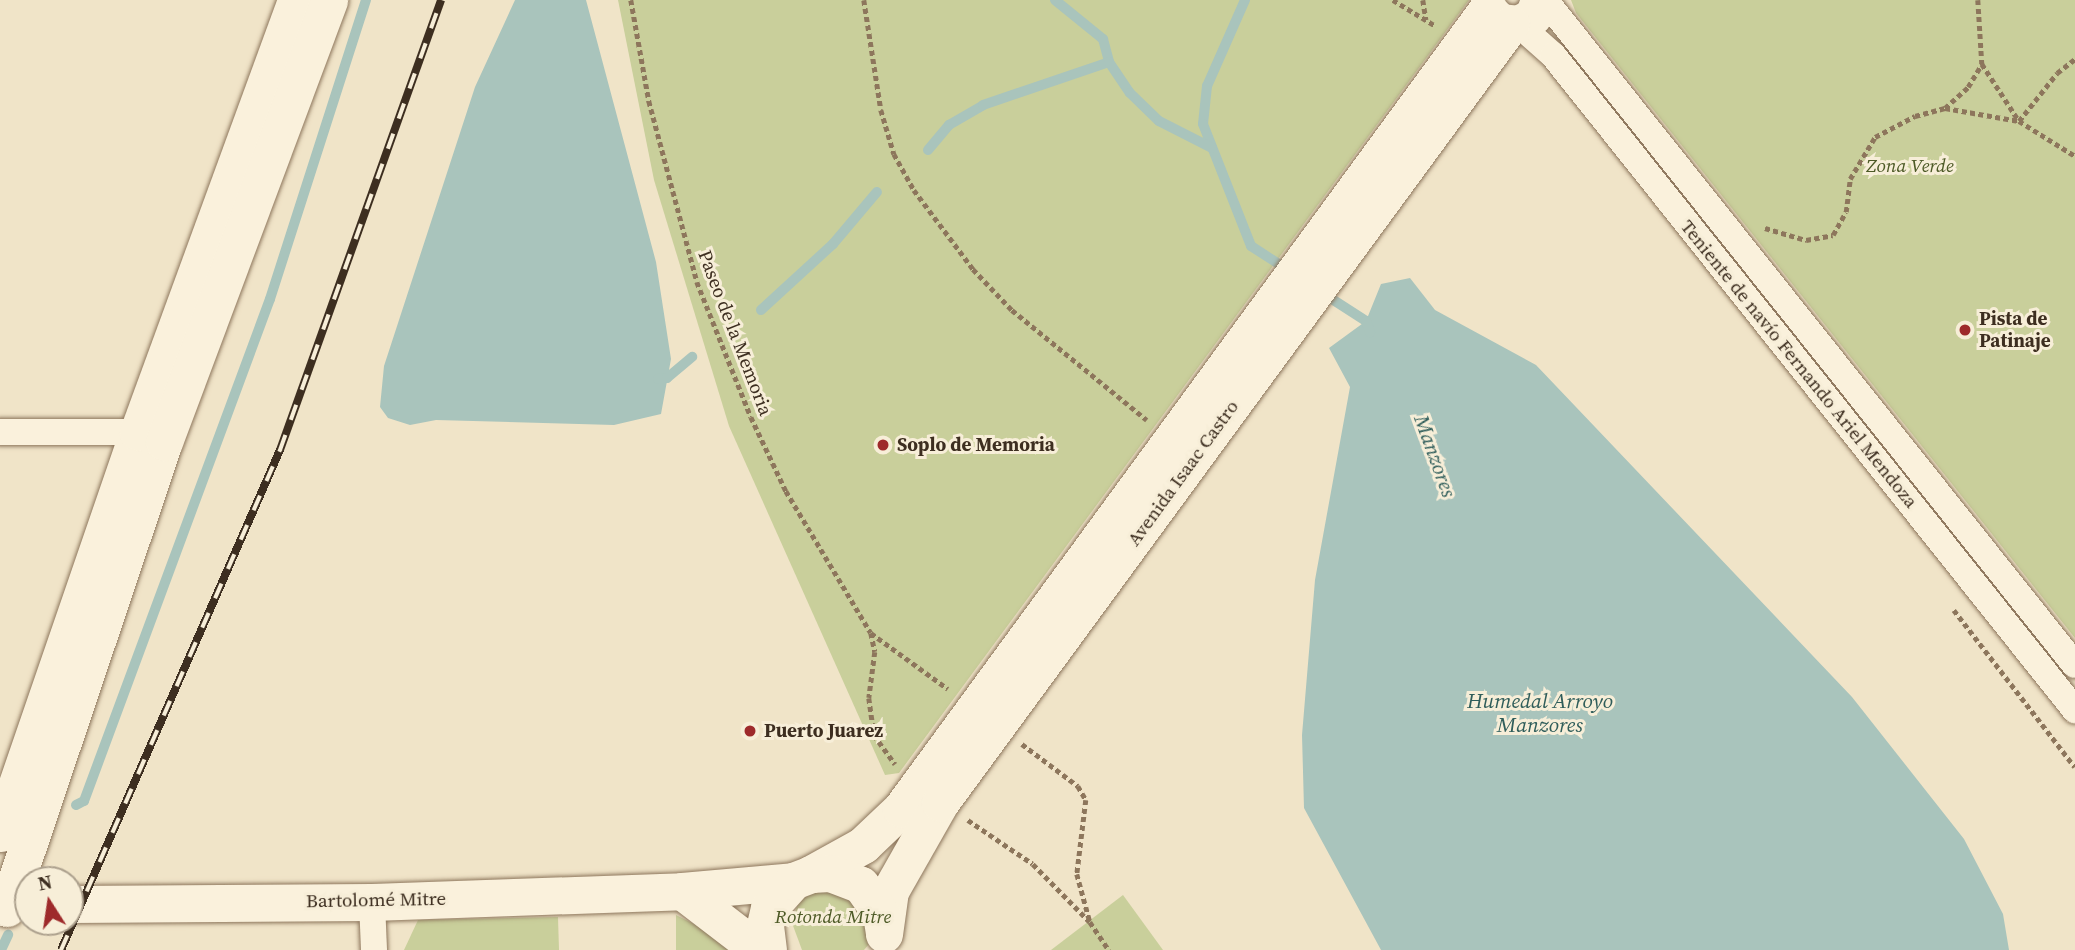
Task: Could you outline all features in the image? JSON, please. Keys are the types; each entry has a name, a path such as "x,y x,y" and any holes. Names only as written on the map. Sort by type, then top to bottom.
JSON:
{"main road":[{"path":"12,908 151,437 296,0"},
{"path":"0,833 151,437 329,0"},
{"name":"Avenida Isaac Castro","path":"802,878 863,845 930,794 1342,231 1508,11"},
{"name":"Avenida Isaac Castro","path":"883,942 895,879 930,794 1173,440 1208,415"},
{"path":"768,950 765,925 769,908 802,878 830,873 861,884 881,914 883,942"},
{"name":"Bartolomé Mitre","path":"84,904 372,902 682,891 802,878"},
{"path":"682,891 759,950"}],"street":[{"name":"Teniente de navío Fernando Ariel Mendoza","path":"1545,0 2075,665"},
{"name":"Teniente de navío Fernando Ariel Mendoza","path":"1508,11 1553,55 2075,710"},
{"path":"0,432 151,437"},
{"path":"372,902 374,950"}],"path":[{"name":"Paseo de la Memoria","path":"631,0 649,101 697,282 751,417 786,491 865,621 875,652 869,698 874,735 890,760 930,794"},
{"path":"864,0 881,110 894,155 914,190 972,269 1012,310 1048,344 1173,440"},
{"path":"1423,0 1426,20"},
{"path":"1978,0 1983,64 2018,121"},
{"path":"2018,121 2057,73 2075,59"},
{"path":"1945,108 1969,87 1983,64"},
{"path":"1738,242 1760,227 1806,240 1833,234 1846,212 1850,179 1875,137 1915,116 1945,108 2018,121 2075,156"},
{"path":"1056,769 1078,786 1086,800 1077,874 1090,922"},
{"path":"930,794 1033,864 1090,922 1109,950"}],"green space":[{"path":"618,0 1469,0 899,773 885,775 729,426 654,180"},
{"name":"Zona Verde","path":"1571,0 2075,0 2075,638 1576,13"},
{"name":"Rotonda Mitre","path":"844,885 874,927 869,944 864,950 802,950 792,923 797,906 809,892"},
{"path":"1123,895 1163,950 1051,950"},
{"path":"676,915 708,931 733,950 676,950"},
{"path":"558,917 559,950 404,950 418,920"}],"water":[{"path":"515,0 586,0 656,262 671,359 661,414 614,425 436,420 410,425 388,418 380,407 384,366 475,87"},
{"name":"Humedal Arroyo Manzores","path":"1410,278 1435,310 1536,365 1852,697 1964,839 2003,914 2009,950 1381,950 1304,808 1302,735 1315,580 1350,387 1329,348 1366,321 1381,284"}],"waterway":[{"path":"76,805 84,801 270,299 366,0"},
{"path":"1055,0 1103,39 1109,62"},
{"name":"Manzores","path":"1245,0 1207,86 1203,124 1251,246 1288,270"},
{"path":"928,150 949,125 983,105 1109,62 1130,93 1159,121 1212,148"},
{"path":"761,310 833,244 877,192"},
{"name":"Manzores","path":"1321,292 1366,321 1370,332"},
{"path":"658,379 667,378 692,357"},
{"path":"1,950 8,935"}],"railway":[{"path":"61,950 280,450 441,0"}],"place":[{"name":"Pista de Patinaje","path":"1965,330"},
{"name":"Soplo de Memoria","path":"883,445"},
{"name":"Puerto Juarez","path":"750,731"}]}
